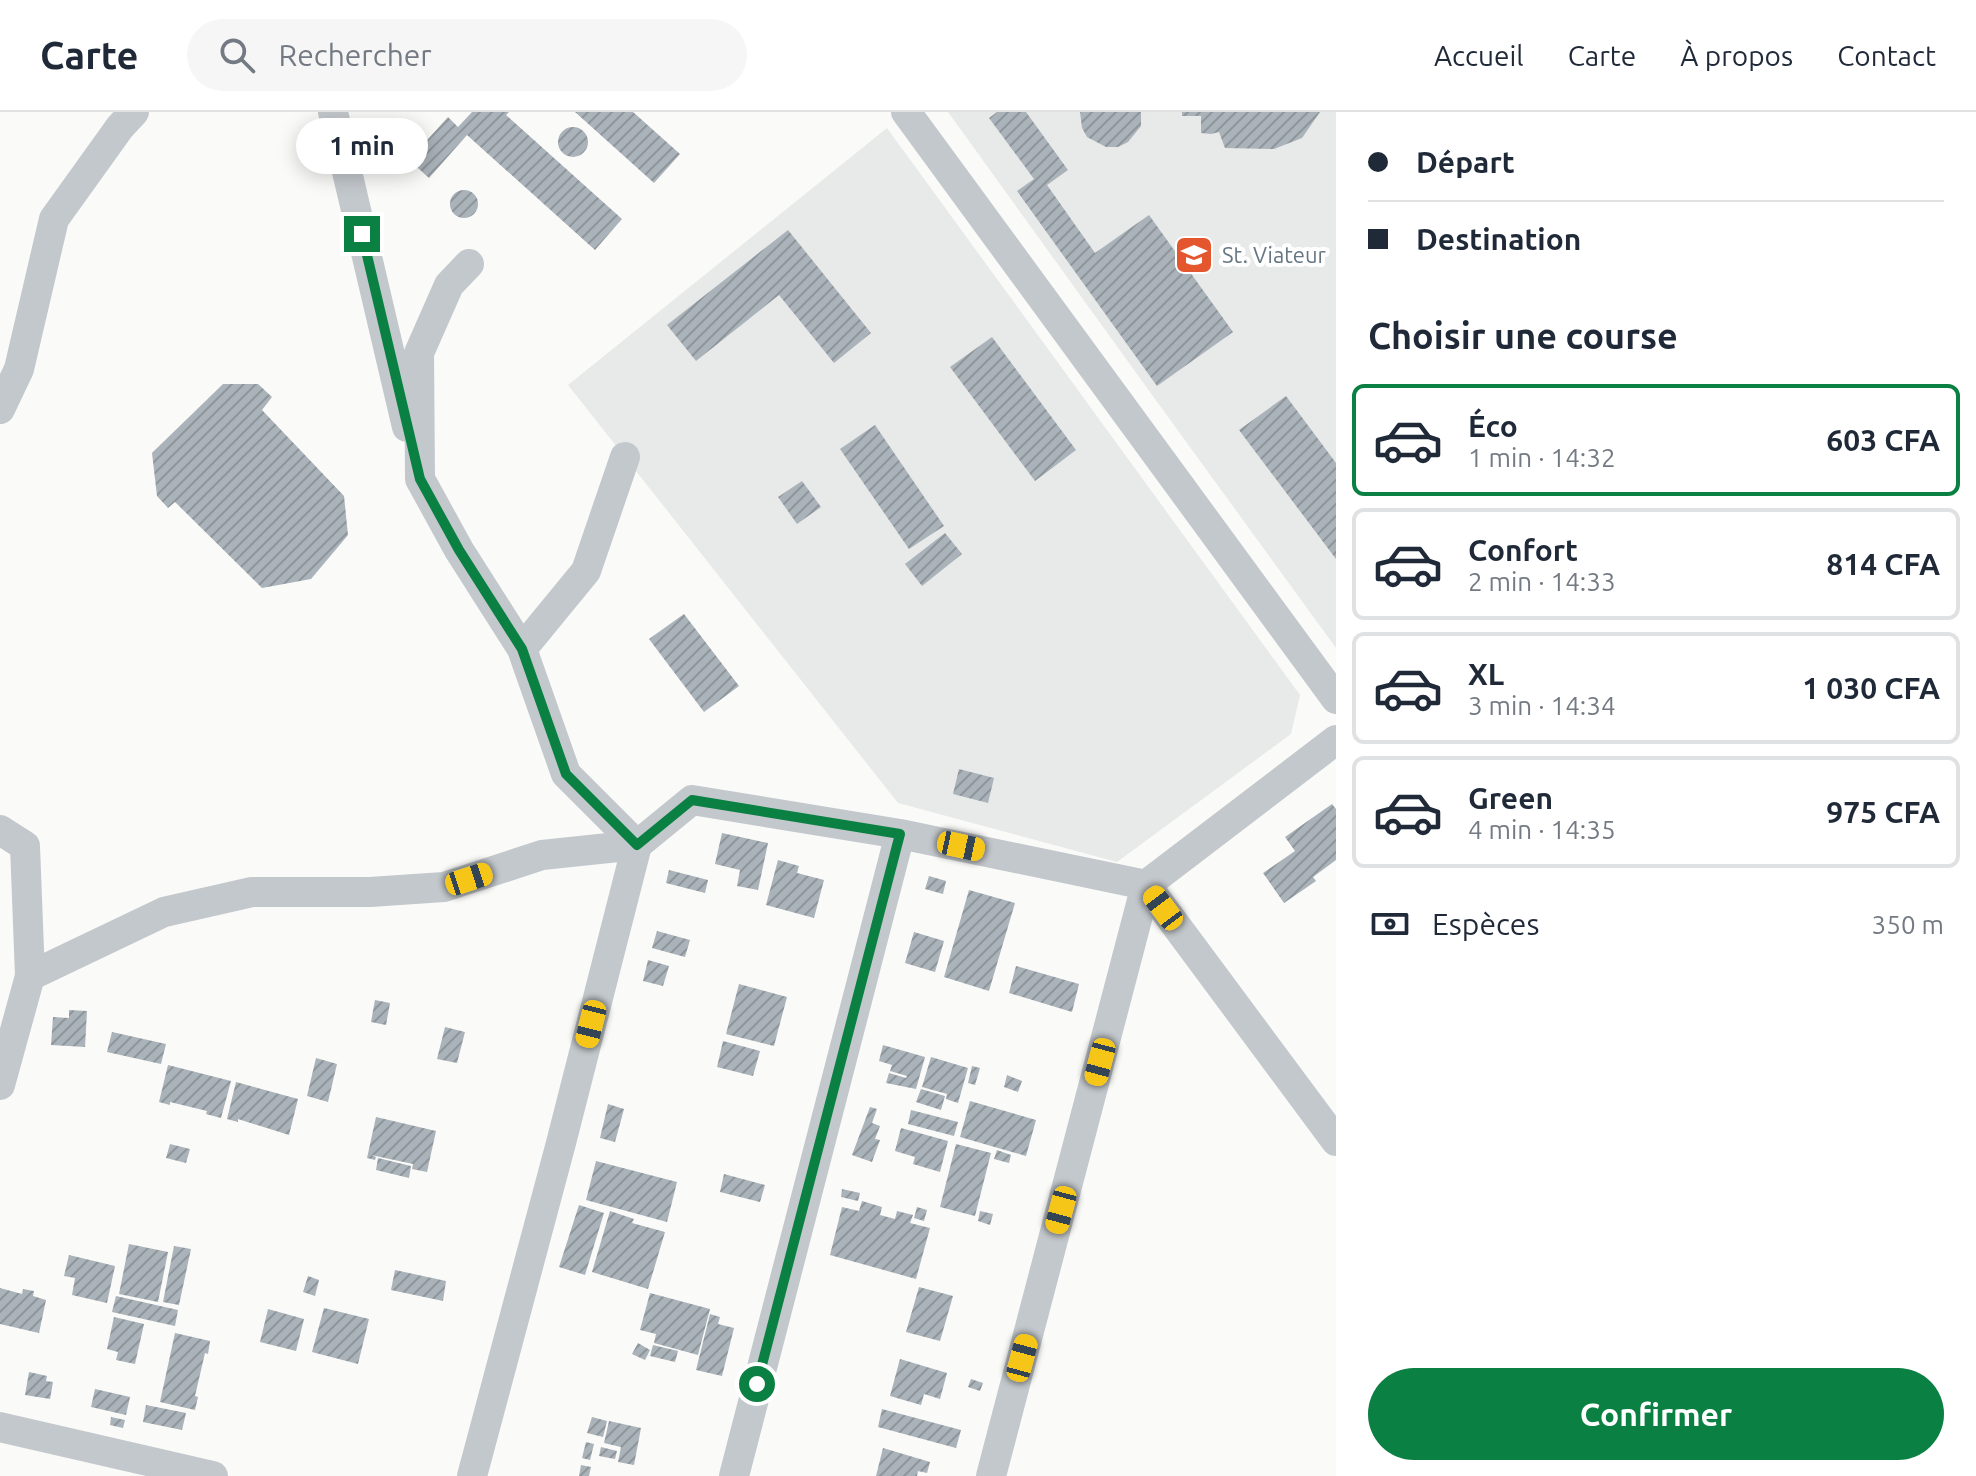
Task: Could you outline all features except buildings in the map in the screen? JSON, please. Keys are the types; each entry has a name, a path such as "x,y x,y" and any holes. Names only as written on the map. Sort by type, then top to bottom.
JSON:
{"street":[{"path":"0,409 19,369 54,219 134,112"},
{"path":"333,112 420,479 459,550 522,649 566,774 637,845"},
{"path":"906,112 1336,699"},
{"path":"420,479 419,353 449,285 469,264"},
{"path":"522,649 586,571 625,457"},
{"path":"991,1476 1146,885 1336,740"},
{"path":"30,976 164,912 252,892 370,892 444,887 542,855 637,845 692,800 900,834 1146,885 1336,1141"},
{"path":"0,830 25,846 30,976 0,1085"},
{"path":"734,1476 900,834"},
{"path":"472,1476 637,845"},
{"path":"0,1427 213,1476"}],"shaded area":[{"name":"St. Viateur","path":"948,112 1336,112 1336,648 1155,399"},
{"path":"887,128 1300,695 1291,734 1117,862 898,803 568,385"}],"place":[{"name":"St. Viateur","path":"1194,255"}],"route":[{"path":"362,234 420,479 459,550 522,649 566,774 637,845 692,800 900,834 757,1384"}]}
